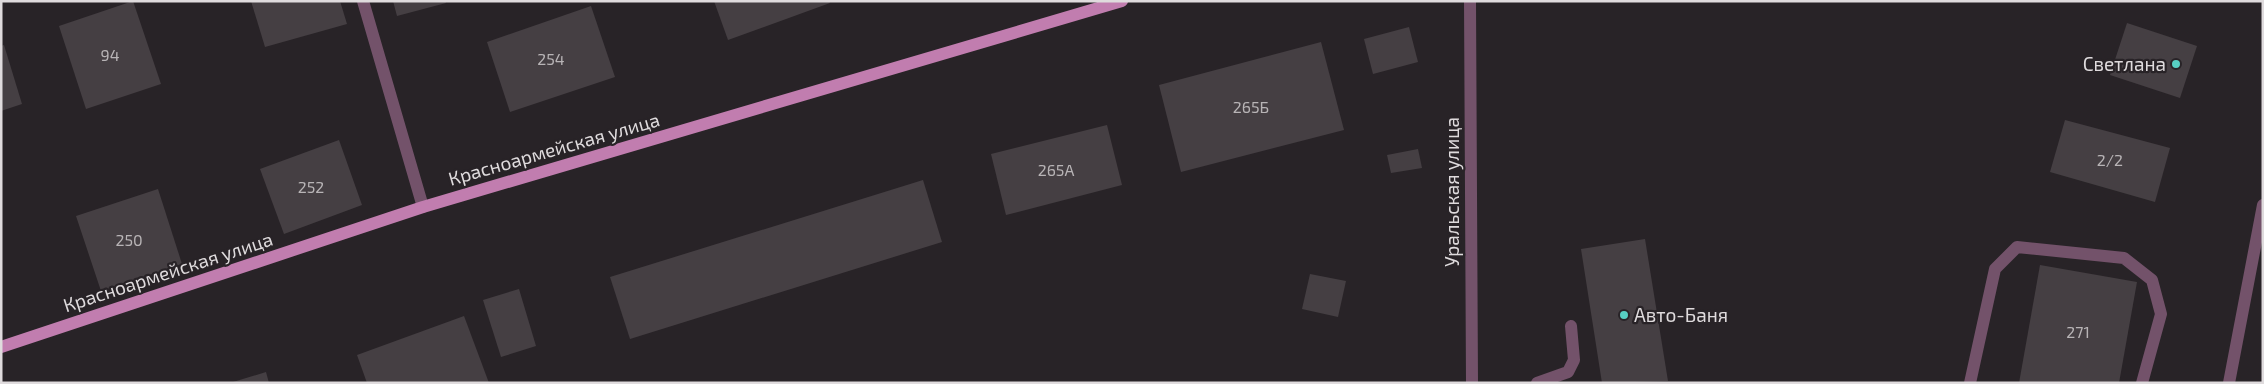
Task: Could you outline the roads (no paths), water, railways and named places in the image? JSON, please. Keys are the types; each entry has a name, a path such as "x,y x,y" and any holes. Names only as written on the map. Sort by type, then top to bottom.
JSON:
{"main road":[{"name":"Красноармейская улица","path":"1,347 423,207 1122,1"}],"street":[{"path":"363,1 423,207"},
{"name":"Уральская улица","path":"1470,1 1472,383"},
{"path":"2229,383 2263,205"},
{"path":"1970,383 1995,269 2017,247 2124,258 2152,280 2160,314 2142,383"},
{"path":"1537,383 1568,372 1574,360 1571,326"}],"place":[{"name":"Светлана","path":"2176,64"},
{"name":"Авто-Баня","path":"1624,315"}]}
